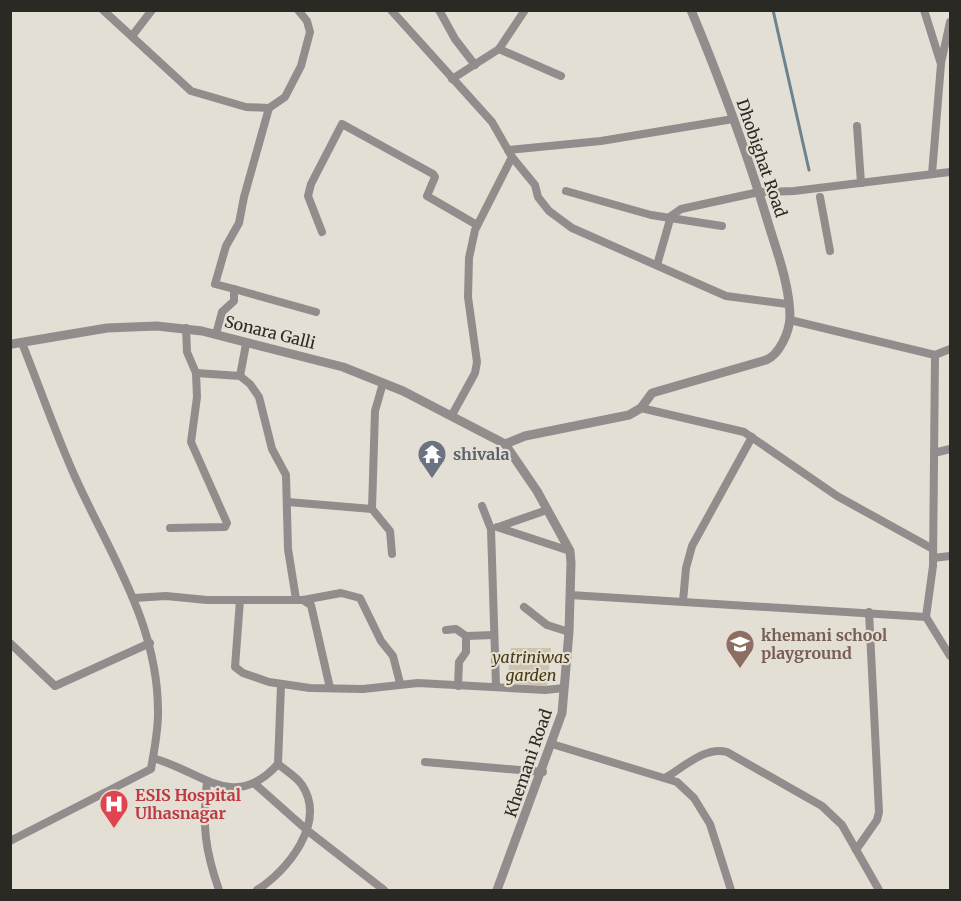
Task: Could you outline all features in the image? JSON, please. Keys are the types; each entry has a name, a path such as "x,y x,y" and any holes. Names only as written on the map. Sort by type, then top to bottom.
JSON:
{"street":[{"path":"103,10 191,90 246,107 269,108 285,97 303,57 310,32 307,21 297,10"},
{"path":"132,36 152,10"},
{"path":"391,10 492,122 510,154 535,185 538,197 549,211 572,228 726,296 787,304"},
{"path":"439,10 455,39 475,65"},
{"path":"452,79 499,49 525,10"},
{"name":"Dhobighat Road","path":"691,10 759,192 778,255 790,320"},
{"path":"924,10 941,64"},
{"path":"932,174 941,64 951,22"},
{"path":"499,49 561,76"},
{"path":"269,108 239,223 225,246 216,284 316,312"},
{"path":"510,154 733,119"},
{"path":"322,232 308,196 310,184 342,124 433,174 435,177 427,196 477,225"},
{"path":"857,126 861,183"},
{"path":"452,415 475,373 477,362 468,297 469,258 477,225 510,154"},
{"path":"657,265 671,216 681,210 759,192 794,191 951,172"},
{"path":"566,191 651,215 671,216 722,226"},
{"path":"820,197 830,251"},
{"path":"216,334 222,312 234,301 234,289"},
{"path":"505,444 525,436 628,416 641,408 652,393 771,358 781,345 790,320 934,355 951,349"},
{"name":"Sonara Galli","path":"14,343 107,328 157,326 186,328 216,334 246,344 298,354 383,383 452,415 505,444"},
{"path":"170,528 225,527 227,524 191,442 197,397 196,373 187,352 186,328"},
{"path":"10,841 152,769 158,714 150,644 134,598 74,476 14,343"},
{"path":"240,376 246,344"},
{"path":"934,355 933,553 926,617 951,656"},
{"path":"196,373 240,376 250,384 259,397 272,449 286,475 288,549 300,599 311,605 330,687"},
{"path":"383,383 375,411 372,509 390,531 392,554"},
{"path":"641,408 731,428 752,437 837,496 933,553 951,556"},
{"path":"683,601 692,546 752,437"},
{"name":"Khemani Road","path":"497,891 543,772 562,713 570,595 570,551 505,444"},
{"path":"934,453 951,449"},
{"path":"288,502 372,509"},
{"path":"482,506 494,528 496,686"},
{"path":"494,528 547,510"},
{"path":"494,528 570,551"},
{"path":"134,598 166,596 240,600 300,599 340,593 360,598 381,640 393,656 400,683"},
{"path":"570,595 926,617"},
{"path":"240,600 235,667 243,673 281,685 363,689 400,683 546,690 564,687"},
{"path":"524,608 547,625 569,632"},
{"path":"856,850 877,820 879,812 869,612"},
{"path":"446,630 456,629 466,636 494,635"},
{"path":"458,686 459,662 466,651 466,636"},
{"path":"10,644 55,686 150,644"},
{"path":"153,758 177,765 207,782 227,789 255,784 278,764 281,685"},
{"path":"552,744 677,782 694,798 710,824 730,891"},
{"path":"665,778 700,755 716,749 727,752 822,806 842,825 879,891"},
{"path":"425,762 543,772"},
{"path":"257,891 273,880 308,831 309,808 302,785 278,764"},
{"path":"207,782 203,829 207,856 219,891"},
{"path":"255,784 308,831 384,891"}],"green space":[{"name":"yatriniwas garden","path":"511,648 551,648 547,686 507,683"}],"waterway":[{"path":"773,10 809,170"}],"place":[{"name":"shivala","path":"432,480"},
{"name":"khemani school playground","path":"740,670"},
{"name":"ESIS Hospital Ulhasnagar","path":"114,830"}]}
